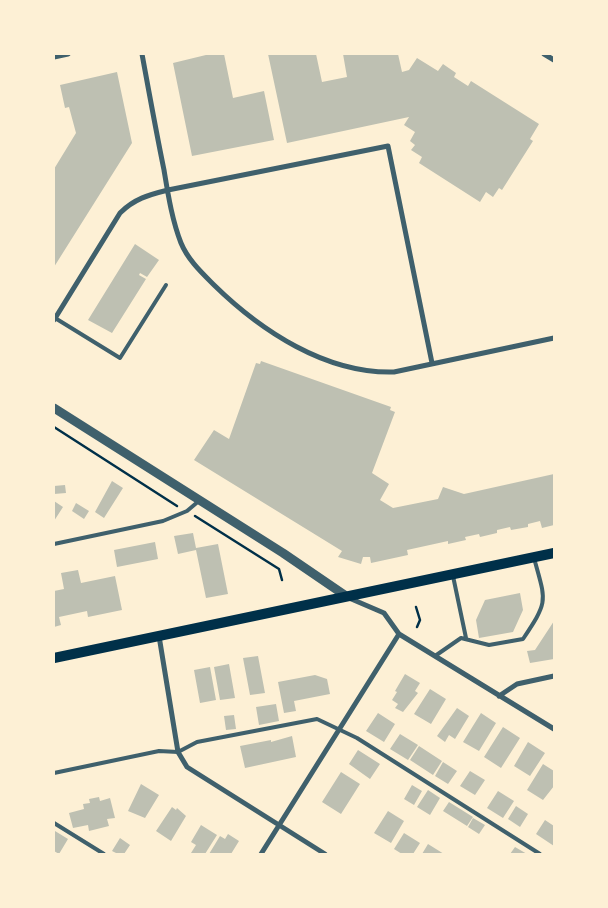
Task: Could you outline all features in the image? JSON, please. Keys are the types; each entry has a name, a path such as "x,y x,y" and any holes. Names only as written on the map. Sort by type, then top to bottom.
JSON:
{"main road":[{"path":"54,658 554,553"}],"street":[{"path":"54,57 68,54"},
{"path":"142,54 168,190 182,244 191,261 229,300 267,328 308,352 359,370 394,372 554,340"},
{"path":"544,54 554,60"},
{"path":"55,319 120,214 140,198 168,190 388,146 432,363"},
{"path":"54,408 200,500 346,596 384,612 399,634 554,729"},
{"path":"262,854 399,634"},
{"path":"159,636 178,752 187,767 325,854"},
{"path":"499,696 517,684 554,676"}],"lane":[{"path":"55,319 120,358 166,285"},
{"path":"54,544 93,534 163,522 187,511 200,500"},
{"path":"435,656 454,642 466,638 489,646 524,639 542,610 544,600 534,558"},
{"path":"453,574 466,638"},
{"path":"54,773 159,751 178,752 196,742 317,719 340,729 540,854"},
{"path":"54,822 104,854"}],"path":[{"path":"54,427 279,569 282,580"},
{"path":"416,607 420,620 417,627"}],"building":[{"path":"210,54 224,54 233,98 264,91 274,140 192,156 173,63"},
{"path":"268,54 316,54 322,82 347,77 343,54 398,54 402,72 409,70 417,58 438,71 443,64 456,73 454,77 468,86 471,81 539,124 530,139 533,141 502,190 499,188 493,197 486,192 480,202 419,163 422,157 411,150 415,145 410,141 415,132 404,125 409,117 287,143"},
{"path":"117,72 132,143 54,267 54,169 76,133 69,107 65,108 60,85"},
{"path":"135,244 159,260 147,277 140,273 139,275 146,279 112,333 88,320"},
{"path":"261,361 391,407 390,410 395,412 372,473 389,484 380,500 393,508 438,499 443,487 464,494 554,474 554,525 542,528 540,521 528,524 528,527 511,530 510,527 497,530 497,533 480,537 479,534 465,537 466,540 448,544 448,541 407,550 408,555 371,563 370,557 363,557 361,564 338,557 342,551 194,460 214,430 229,439 256,363 260,364"},
{"path":"112,481 123,488 104,518 95,512"},
{"path":"65,485 66,493 54,494 54,486"},
{"path":"54,501 63,507 54,521"},
{"path":"76,503 89,511 84,519 72,511"},
{"path":"193,533 196,548 218,544 228,594 206,598 196,550 178,554 174,536"},
{"path":"155,542 158,559 117,567 114,550"},
{"path":"78,570 81,583 115,576 122,610 88,617 87,611 59,617 61,625 54,627 54,591 64,589 61,573"},
{"path":"520,593 523,610 513,632 479,638 476,620 485,600"},
{"path":"554,621 554,659 530,663 527,651 535,650"},
{"path":"258,656 265,693 250,695 243,658"},
{"path":"229,664 235,698 220,700 214,667"},
{"path":"210,667 216,700 200,703 194,670"},
{"path":"405,674 420,683 415,691 418,693 403,712 395,708 398,704 392,700"},
{"path":"315,675 327,679 330,694 294,701 296,711 284,713 278,682"},
{"path":"430,689 446,699 431,724 414,714"},
{"path":"276,704 279,721 259,725 256,707"},
{"path":"457,708 469,716 455,739 449,735 445,742 437,736"},
{"path":"378,713 395,724 384,742 366,731"},
{"path":"481,713 496,723 479,751 463,742"},
{"path":"234,715 236,729 226,730 224,716"},
{"path":"503,727 520,738 501,768 484,757"},
{"path":"400,734 418,745 408,760 390,749"},
{"path":"292,736 296,757 245,768 240,746 271,740 271,742"},
{"path":"528,742 545,753 530,776 514,766"},
{"path":"419,746 442,761 433,775 410,760"},
{"path":"358,750 380,764 370,779 349,764"},
{"path":"443,762 457,771 448,784 435,776"},
{"path":"543,764 554,771 554,786 543,800 527,790"},
{"path":"470,771 485,780 475,795 460,786"},
{"path":"341,772 360,784 341,814 322,802"},
{"path":"141,784 159,795 145,818 128,811"},
{"path":"412,785 422,791 414,805 404,799"},
{"path":"428,790 440,798 430,815 417,807"},
{"path":"498,791 514,801 503,818 487,808"},
{"path":"99,797 100,801 110,798 115,818 107,819 109,826 89,831 88,825 73,828 69,813 84,809 83,804 90,803 89,799"},
{"path":"449,802 473,817 467,826 443,811"},
{"path":"516,806 528,814 520,827 508,819"},
{"path":"172,807 176,810 177,808 186,816 171,841 156,831"},
{"path":"388,811 404,821 391,843 374,833"},
{"path":"473,818 485,825 479,834 468,827"},
{"path":"545,820 554,826 554,846 536,834"},
{"path":"201,825 217,835 205,854 194,854 191,853 196,845 191,842"},
{"path":"55,831 68,839 59,854 54,851"},
{"path":"404,833 420,843 413,854 402,854 394,849"},
{"path":"228,834 239,841 231,854 209,854 220,836 225,839"},
{"path":"120,838 130,845 124,854 112,851"},
{"path":"428,844 444,854 422,854"},
{"path":"515,847 527,854 510,854"}]}
